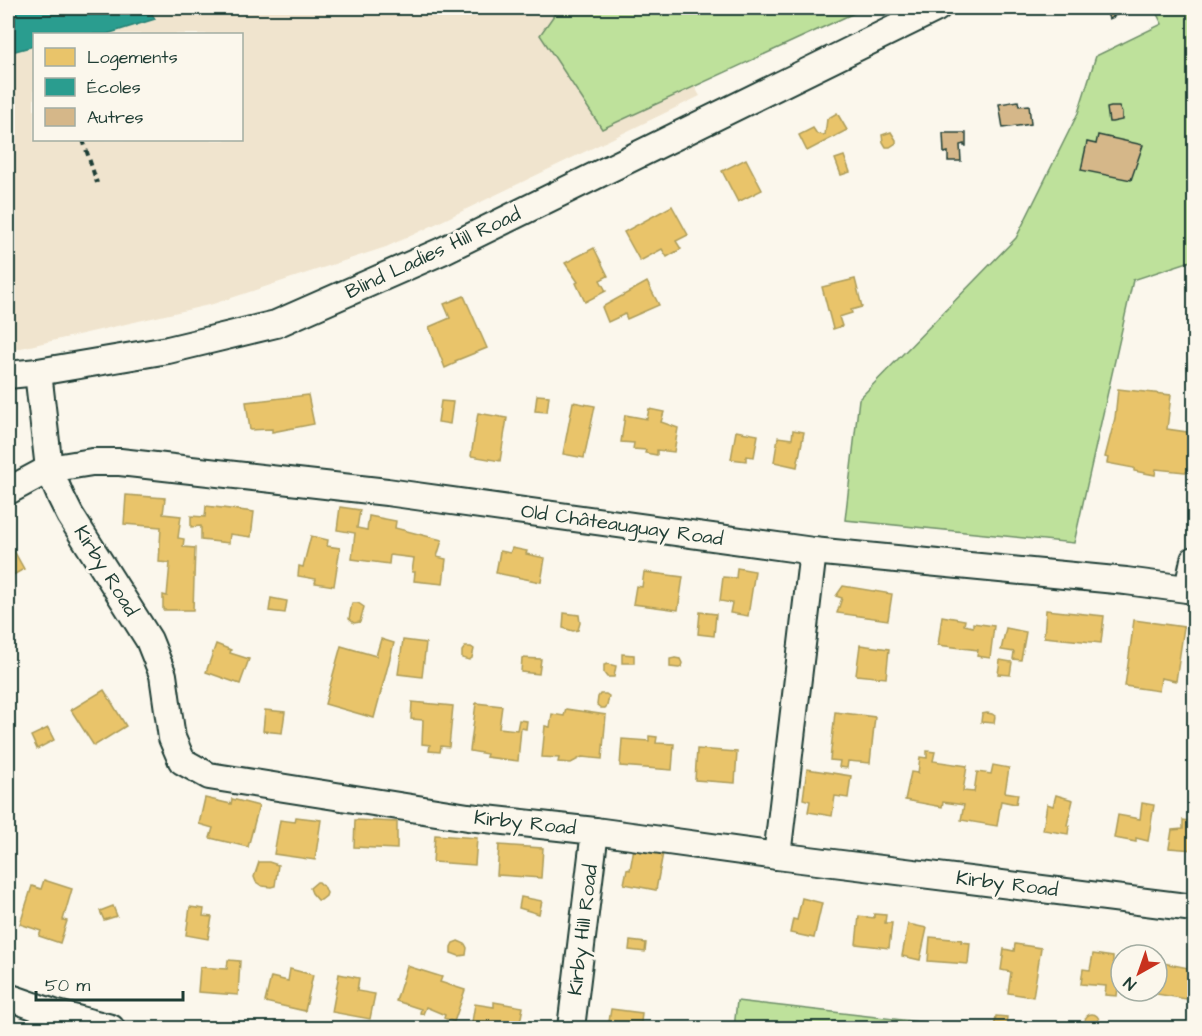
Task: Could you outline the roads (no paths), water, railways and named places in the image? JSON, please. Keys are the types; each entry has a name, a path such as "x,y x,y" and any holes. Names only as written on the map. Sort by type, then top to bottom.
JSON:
{"street":[{"name":"Blind Ladies Hill Road","path":"8,375 168,350 276,324 442,251 937,8"},
{"path":"8,491 50,469 38,372"},
{"name":"Old Châteauguay Road","path":"50,469 92,462 120,462 387,492 813,551 1126,581 1191,590"},
{"name":"Kirby Road","path":"50,469 70,515 149,640 163,675 172,738 182,761 209,776 468,817 595,831 1194,908"},
{"path":"777,856 813,551"},
{"path":"1191,590 1194,560"},
{"name":"Kirby Hill Road","path":"572,1029 595,831"},
{"path":"8,997 51,1021 111,1029"}]}
